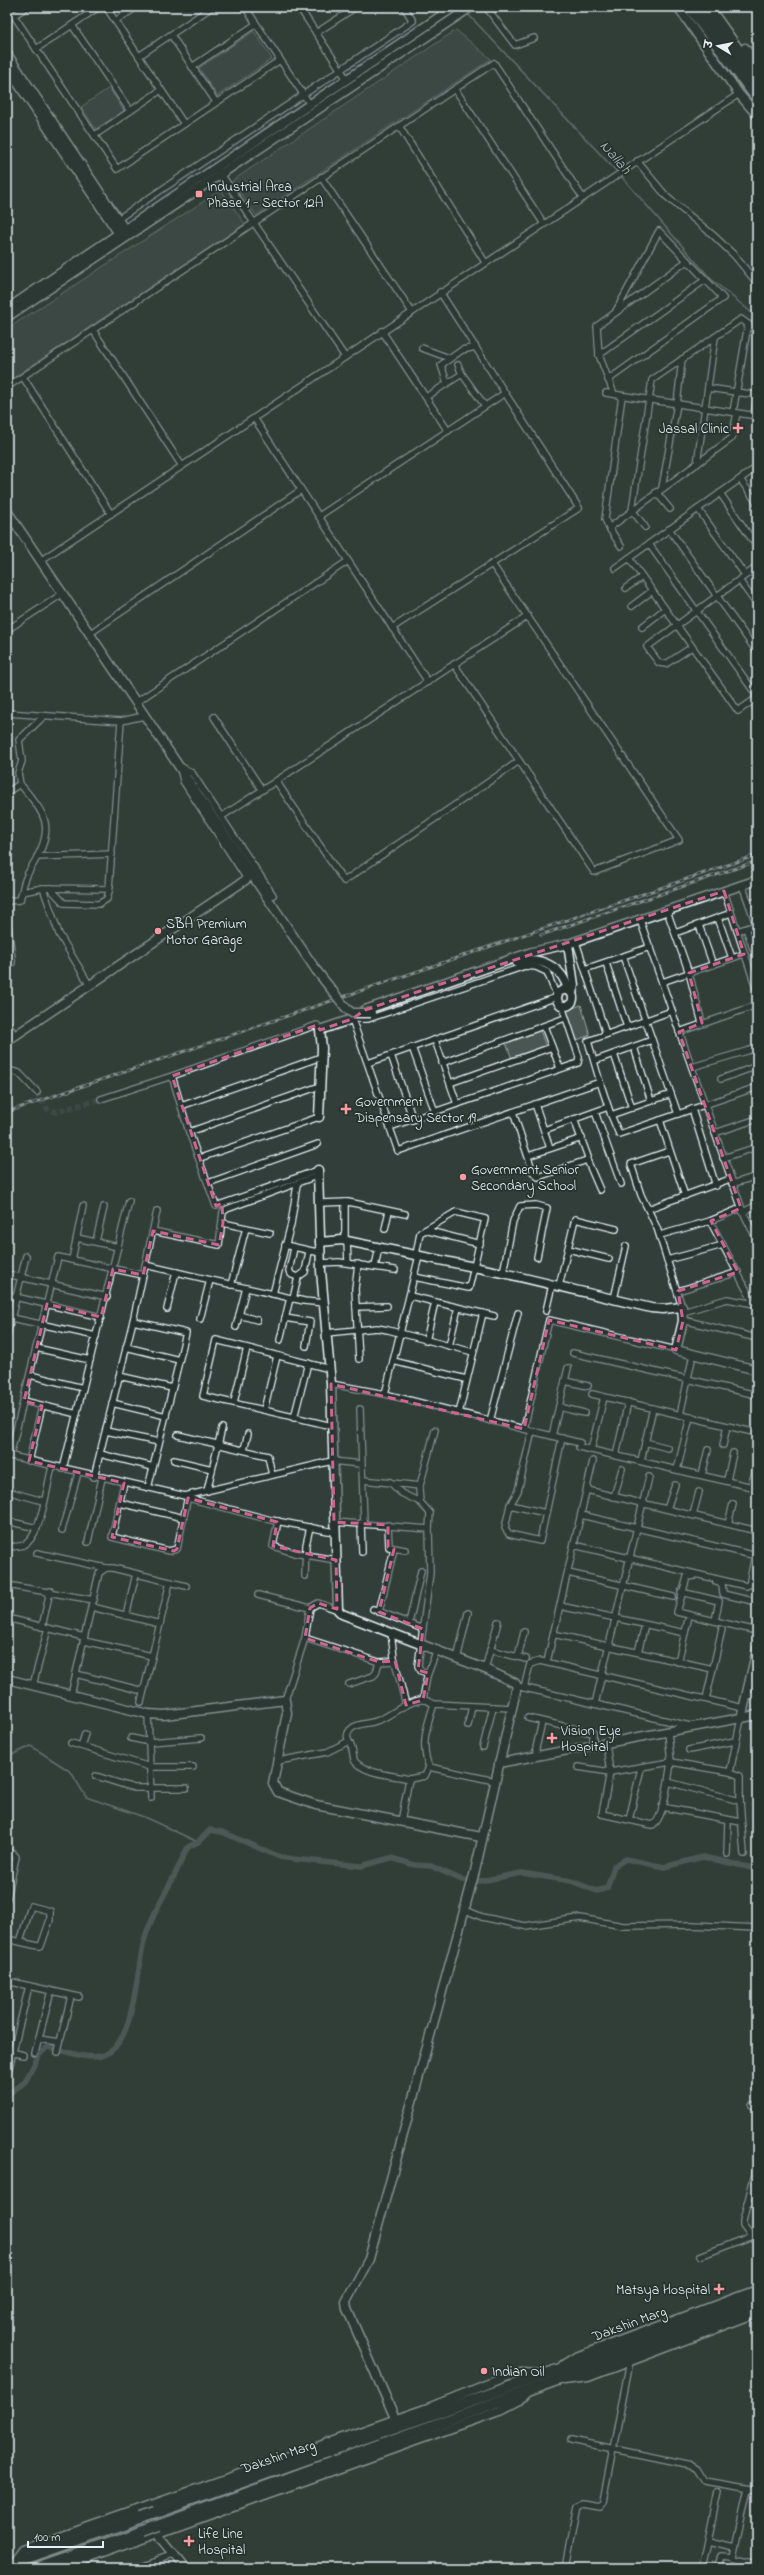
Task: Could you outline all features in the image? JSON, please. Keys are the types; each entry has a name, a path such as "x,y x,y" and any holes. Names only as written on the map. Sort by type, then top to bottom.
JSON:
{"highway":[{"path":"689,7 757,98"},
{"path":"700,7 757,86"},
{"name":"Dakshin Marg","path":"10,2563 155,2513 329,2448 757,2299"},
{"name":"Dakshin Marg","path":"37,2568 144,2531 159,2530 316,2468 558,2381 757,2307"},
{"path":"304,2481 316,2468"}],"street":[{"path":"8,7 117,169 280,60"},
{"path":"14,15 27,7"},
{"path":"36,49 99,7"},
{"path":"106,7 184,124"},
{"path":"116,21 137,7"},
{"path":"140,56 212,7"},
{"path":"245,7 309,103"},
{"path":"299,7 352,86"},
{"path":"316,33 356,7"},
{"path":"118,219 340,68 413,21 404,7"},
{"path":"7,317 471,7"},
{"path":"486,7 515,45 534,38"},
{"path":"678,7 739,94 757,115"},
{"path":"709,7 757,75"},
{"path":"715,7 757,65"},
{"path":"7,309 121,230 450,9"},
{"path":"192,67 256,24"},
{"path":"72,25 130,110"},
{"path":"171,35 216,102"},
{"path":"7,54 118,219 121,230"},
{"path":"7,387 494,63 583,198"},
{"path":"7,66 126,238"},
{"path":"455,89 544,224"},
{"path":"94,135 161,90"},
{"path":"40,561 440,292 739,94"},
{"path":"399,126 485,262"},
{"path":"637,161 667,197 713,234 734,255 757,283"},
{"path":"216,166 345,357"},
{"path":"321,177 412,312"},
{"path":"608,380 723,298 658,231 616,311"},
{"path":"614,394 599,355 597,326 687,261"},
{"path":"599,355 706,280"},
{"path":"392,628 579,508 440,292"},
{"path":"645,527 632,510 652,380 741,319 757,331"},
{"path":"609,528 656,492 732,438 737,392 748,324"},
{"path":"93,330 182,466"},
{"path":"382,331 448,431"},
{"path":"697,464 715,337"},
{"path":"447,383 441,365 462,350 476,347"},
{"path":"422,348 449,358"},
{"path":"662,488 677,404 682,360"},
{"path":"458,365 462,374 485,406"},
{"path":"426,397 462,374"},
{"path":"23,376 111,514"},
{"path":"606,393 755,416 757,394 708,388"},
{"path":"319,516 505,393"},
{"path":"621,546 604,519 622,396"},
{"path":"254,418 428,682"},
{"path":"615,568 757,467"},
{"path":"740,479 757,503"},
{"path":"89,634 301,490"},
{"path":"656,492 670,509"},
{"path":"720,493 757,547"},
{"path":"698,509 746,575"},
{"path":"7,511 316,970 346,1008 352,1013 371,1013 525,960 540,962 555,968 566,982 570,992 571,1004 562,1006"},
{"path":"669,529 757,652"},
{"path":"629,558 738,711 757,697 649,544"},
{"path":"135,703 348,561"},
{"path":"454,664 594,872 679,840 492,564"},
{"path":"692,647 666,664 659,663 647,647 757,567"},
{"path":"626,588 642,576"},
{"path":"739,580 757,605"},
{"path":"632,606 652,591"},
{"path":"7,630 62,594"},
{"path":"642,627 665,609"},
{"path":"221,817 528,616"},
{"path":"7,713 121,721 144,716"},
{"path":"7,901 20,900 23,880 44,844 47,829 41,812 20,784 18,773 22,761 19,740 44,716"},
{"path":"214,717 262,790"},
{"path":"50,888 64,903 99,904 107,899 110,887 121,721"},
{"path":"276,781 344,880 519,760"},
{"path":"178,764 192,773 273,895"},
{"path":"7,1041 247,879 184,781 178,764"},
{"path":"7,792 20,784"},
{"path":"37,857 112,854"},
{"path":"320,1030 352,1019 365,1010 532,952 576,942 757,880"},
{"path":"737,931 756,926 742,885"},
{"path":"22,892 43,888 99,890 110,887"},
{"path":"43,888 59,934 90,986"},
{"path":"724,891 757,991"},
{"path":"749,904 757,902"},
{"path":"667,911 689,973 702,1023"},
{"path":"675,933 731,913"},
{"path":"7,917 12,958 12,963 7,968"},
{"path":"718,918 732,958"},
{"path":"640,920 706,1104 731,1182 742,1210 757,1240"},
{"path":"699,925 713,965"},
{"path":"747,931 757,961 748,965"},
{"path":"576,942 606,1034"},
{"path":"568,944 574,985 570,992"},
{"path":"585,969 650,947"},
{"path":"662,982 744,954"},
{"path":"623,956 678,1114"},
{"path":"606,963 627,1027"},
{"path":"352,1019 368,1019 525,966 536,967 547,972 562,1006 579,1060 578,1063 390,1128"},
{"path":"368,1063 557,997 562,990 570,992"},
{"path":"679,1032 757,1005"},
{"path":"672,1011 588,1041 608,1107 619,1134 757,1086"},
{"path":"442,1063 565,1018"},
{"path":"352,1019 398,1151 600,1082"},
{"path":"7,1022 15,1036"},
{"path":"101,1098 172,1076 317,1025 320,1030 322,1058 318,1117 200,1158"},
{"path":"544,1026 560,1068"},
{"path":"435,1040 457,1104"},
{"path":"594,1061 652,1040"},
{"path":"412,1047 435,1112"},
{"path":"450,1083 552,1047"},
{"path":"634,1047 651,1101"},
{"path":"692,1068 757,1048"},
{"path":"614,1054 632,1108"},
{"path":"391,1055 413,1120"},
{"path":"181,1106 322,1058"},
{"path":"721,1079 757,1066"},
{"path":"7,1070 19,1073 37,1092"},
{"path":"172,1076 189,1132 200,1158 216,1206 319,1172"},
{"path":"189,1132 320,1086"},
{"path":"611,1115 671,1094"},
{"path":"535,1104 550,1148"},
{"path":"544,1130 608,1107"},
{"path":"692,1109 716,1186"},
{"path":"513,1112 533,1172 538,1177 587,1160"},
{"path":"595,1112 620,1184"},
{"path":"574,1118 588,1157 587,1160 600,1190"},
{"path":"715,1133 757,1119"},
{"path":"660,1120 685,1196"},
{"path":"528,1156 582,1138"},
{"path":"208,1183 318,1144"},
{"path":"723,1158 757,1147"},
{"path":"669,1151 631,1164 648,1209 660,1235 678,1291 683,1313 676,1350"},
{"path":"153,1231 219,1245 223,1223 223,1212 227,1209 297,1185 319,1172"},
{"path":"319,1172 321,1263 331,1384 334,1532 338,1610"},
{"path":"648,1209 716,1186 757,1176"},
{"path":"273,1294 297,1185"},
{"path":"63,1470 76,1414 102,1317 129,1201"},
{"path":"320,1202 345,1202 405,1214"},
{"path":"345,1202 348,1262"},
{"path":"503,1273 514,1217 520,1206 536,1204 547,1208 537,1257"},
{"path":"72,1260 83,1206"},
{"path":"660,1235 757,1206"},
{"path":"96,1241 104,1207"},
{"path":"94,1477 133,1321 157,1211"},
{"path":"385,1229 389,1211"},
{"path":"385,1394 410,1296 418,1255 420,1233 456,1212 486,1219 469,1288 414,1276"},
{"path":"546,1311 568,1249 575,1219 616,1229"},
{"path":"710,1221 755,1304"},
{"path":"223,1223 270,1234"},
{"path":"231,1284 246,1228"},
{"path":"425,1230 480,1244"},
{"path":"77,1238 96,1241 118,1248"},
{"path":"320,1242 346,1241 503,1273 555,1286 683,1313 757,1338"},
{"path":"285,1245 309,1252 321,1253"},
{"path":"667,1260 723,1245"},
{"path":"614,1299 626,1246"},
{"path":"375,1267 379,1247"},
{"path":"294,1248 289,1271 292,1275 298,1277"},
{"path":"568,1249 609,1259"},
{"path":"280,1340 291,1298 298,1277 305,1272 309,1252"},
{"path":"7,1336 9,1318 26,1256"},
{"path":"143,1275 58,1257 24,1401 9,1456 63,1470 188,1497 278,1522 334,1532"},
{"path":"321,1263 348,1262 395,1270"},
{"path":"358,1264 354,1289 359,1359"},
{"path":"145,1265 291,1298 324,1302"},
{"path":"167,1309 176,1272"},
{"path":"678,1291 738,1272"},
{"path":"7,1274 106,1297"},
{"path":"200,1319 210,1280"},
{"path":"236,1327 246,1288"},
{"path":"7,1295 102,1317"},
{"path":"410,1296 494,1316"},
{"path":"683,1313 727,1299 755,1304"},
{"path":"426,1341 435,1302"},
{"path":"356,1307 387,1306"},
{"path":"449,1346 458,1308"},
{"path":"459,1413 483,1313"},
{"path":"490,1421 518,1313"},
{"path":"239,1315 257,1320"},
{"path":"9,1318 96,1336"},
{"path":"285,1318 310,1322 306,1346"},
{"path":"524,1429 549,1320 757,1370"},
{"path":"133,1321 186,1333 148,1488"},
{"path":"326,1333 377,1328 396,1331 400,1334 473,1352"},
{"path":"330,1369 216,1340 203,1396 332,1426"},
{"path":"126,1347 179,1360"},
{"path":"36,1348 90,1360"},
{"path":"234,1402 247,1348"},
{"path":"573,1353 757,1395"},
{"path":"680,1415 693,1354"},
{"path":"264,1410 277,1356"},
{"path":"394,1361 466,1379"},
{"path":"294,1418 308,1363"},
{"path":"552,1436 568,1368"},
{"path":"30,1375 83,1388"},
{"path":"119,1376 172,1388"},
{"path":"565,1382 588,1386"},
{"path":"331,1384 385,1394 562,1438 591,1450 754,1487 757,1464"},
{"path":"592,1394 757,1433"},
{"path":"591,1450 604,1397"},
{"path":"24,1401 76,1414"},
{"path":"616,1456 628,1402"},
{"path":"112,1404 166,1416"},
{"path":"29,1461 42,1406"},
{"path":"559,1407 584,1413"},
{"path":"641,1461 653,1408"},
{"path":"360,1409 361,1464 363,1480 362,1552"},
{"path":"677,1470 690,1417"},
{"path":"723,1445 727,1426"},
{"path":"207,1491 222,1428"},
{"path":"420,1502 420,1486 436,1430"},
{"path":"106,1431 159,1442"},
{"path":"532,1431 518,1491 510,1505 506,1533 538,1541 546,1513 562,1438"},
{"path":"244,1450 248,1434"},
{"path":"178,1435 218,1443 268,1456 272,1475"},
{"path":"645,1442 668,1448"},
{"path":"702,1475 708,1450"},
{"path":"727,1480 733,1453"},
{"path":"100,1454 153,1467"},
{"path":"174,1460 212,1469"},
{"path":"188,1497 207,1491 332,1461 361,1464"},
{"path":"547,1662 593,1461"},
{"path":"7,1546 15,1547 28,1542 37,1528 52,1467"},
{"path":"614,1497 622,1469"},
{"path":"62,1530 78,1473"},
{"path":"595,1704 649,1477"},
{"path":"88,1542 102,1478"},
{"path":"363,1480 420,1486"},
{"path":"390,1482 401,1493 420,1502 430,1513 430,1573 418,1666 421,1671 428,1673"},
{"path":"124,1483 112,1537 169,1551 177,1549 188,1497"},
{"path":"667,1509 675,1485"},
{"path":"587,1490 757,1531"},
{"path":"7,1491 43,1501"},
{"path":"693,1516 699,1492"},
{"path":"120,1503 184,1518"},
{"path":"728,1524 733,1504"},
{"path":"510,1505 546,1513"},
{"path":"581,1515 757,1556"},
{"path":"7,1521 37,1528"},
{"path":"278,1522 273,1546 306,1555 336,1560"},
{"path":"334,1522 429,1529"},
{"path":"388,1525 388,1545 394,1549 405,1550"},
{"path":"305,1576 310,1527"},
{"path":"574,1545 630,1557 746,1586 749,1585 757,1556 757,1545"},
{"path":"394,1549 376,1610 423,1629"},
{"path":"37,1554 136,1574 186,1586"},
{"path":"71,1694 94,1600 97,1579 99,1573 106,1568"},
{"path":"409,1623 421,1571"},
{"path":"568,1573 673,1597"},
{"path":"126,1616 136,1574"},
{"path":"715,1621 719,1601 723,1594 722,1584 687,1576 681,1592 677,1612 755,1631 757,1623"},
{"path":"141,1702 170,1582"},
{"path":"7,1585 50,1591 94,1600"},
{"path":"33,1685 45,1627 50,1591"},
{"path":"681,1592 719,1601"},
{"path":"723,1594 757,1602"},
{"path":"258,1595 310,1608 318,1603 338,1610 342,1614 391,1632 436,1652 485,1669 515,1683 520,1687 695,1727"},
{"path":"560,1606 685,1633"},
{"path":"92,1608 160,1624"},
{"path":"310,1608 305,1638 285,1700 288,1713 273,1784 275,1790 283,1796 316,1805 481,1837"},
{"path":"457,1659 468,1613"},
{"path":"7,1618 152,1656"},
{"path":"678,1662 688,1620"},
{"path":"485,1669 498,1622"},
{"path":"638,1652 645,1625"},
{"path":"706,1699 722,1629"},
{"path":"391,1632 395,1661 406,1705"},
{"path":"518,1657 524,1632"},
{"path":"553,1634 713,1669"},
{"path":"305,1638 379,1662 395,1661"},
{"path":"730,1772 735,1741 757,1649"},
{"path":"490,1650 526,1659"},
{"path":"422,1700 428,1673 436,1652"},
{"path":"395,2418 347,2309 346,2302 369,2259 463,1908 475,1871 481,1837 512,1708 530,1664 535,1661 547,1662 743,1708"},
{"path":"349,1684 373,1676 376,1673 379,1662"},
{"path":"76,1674 143,1691"},
{"path":"7,1679 148,1714 164,1715 285,1700"},
{"path":"746,1697 757,1695"},
{"path":"434,1704 424,1743 429,1766 425,1776 409,1779 371,1771 354,1761 347,1742 350,1730 375,1722 387,1716 396,1708 422,1700 434,1704 512,1708"},
{"path":"468,1725 472,1706"},
{"path":"482,1747 493,1707"},
{"path":"148,1714 151,1798"},
{"path":"499,1763 536,1755 594,1747 757,1715"},
{"path":"528,1718 593,1733 594,1747"},
{"path":"536,1755 536,1748 542,1722"},
{"path":"606,1744 610,1772 602,1814 655,1824 662,1807 671,1762 668,1732"},
{"path":"81,1746 85,1734"},
{"path":"131,1738 150,1742 201,1738"},
{"path":"689,1750 735,1741"},
{"path":"278,1761 327,1752 347,1742"},
{"path":"71,1743 150,1767 193,1767"},
{"path":"578,1766 610,1772 671,1762 737,1772 740,1776 741,1822 744,1854"},
{"path":"429,1766 495,1781"},
{"path":"628,1820 641,1768"},
{"path":"96,1776 134,1788 151,1790 186,1788"},
{"path":"401,1822 409,1779"},
{"path":"668,1782 740,1801"},
{"path":"662,1807 728,1821 741,1822"},
{"path":"727,1854 728,1821"},
{"path":"7,1852 13,1853 16,1856 7,1898"},
{"path":"7,1939 20,1942 42,1945 50,1920 50,1911 31,1906 20,1942"},
{"path":"463,1908 482,1917 524,1926 580,1918 623,1926 692,1925 757,1928"},
{"path":"7,1994 9,1981 79,1997"},
{"path":"7,2076 10,2052 30,1986"},
{"path":"35,2053 51,1991"},
{"path":"58,2052 71,1996"},
{"path":"39,2038 59,2044"},
{"path":"10,2052 23,2055"},
{"path":"757,2166 756,2177 747,2203 743,2225 757,2243"},
{"path":"747,2203 757,2204"},
{"path":"700,2256 752,2236"},
{"name":"Dakshin Marg","path":"558,2369 576,2357 757,2290"},
{"name":"Dakshin Marg","path":"558,2381 588,2377 757,2313"},
{"path":"565,2568 577,2506 582,2503 601,2505 630,2361"},
{"path":"10,2563 23,2550 146,2507 329,2448 395,2418 508,2376 529,2372 544,2374"},
{"path":"61,2568 159,2530 304,2481 499,2411 518,2401 527,2392"},
{"path":"571,2440 692,2465 697,2468 705,2481 757,2490"},
{"path":"733,2556 734,2546 748,2489"},
{"path":"703,2568 718,2492"},
{"path":"146,2507 172,2555 185,2568"},
{"path":"708,2540 734,2546"},
{"path":"133,2568 172,2555"},
{"path":"718,2568 721,2555 733,2556 734,2559 757,2564"},
{"path":"740,2568 742,2561"}],"highlighted area":[{"path":"724,891 744,954 689,973 702,1023 679,1032 741,1208 711,1221 738,1272 678,1291 683,1321 676,1350 549,1320 524,1429 331,1384 334,1522 388,1525 388,1547 394,1549 379,1612 423,1629 418,1670 428,1673 423,1700 406,1705 395,1661 379,1662 305,1638 310,1608 318,1603 337,1609 336,1560 273,1546 277,1522 188,1498 177,1549 174,1551 112,1537 124,1483 29,1461 42,1406 24,1401 47,1304 101,1317 113,1269 143,1275 153,1231 219,1245 223,1223 222,1203 216,1206 172,1076 317,1025 320,1030 352,1019 365,1010 423,990"}],"shaded area":[{"path":"456,30 491,59 256,215 232,181"},
{"path":"254,31 272,59 217,96 199,68"},
{"path":"109,88 124,111 96,129 81,107"},
{"path":"221,190 245,224 7,382 7,329"},
{"path":"581,1005 590,1035 577,1040 565,1011"},
{"path":"540,1030 546,1047 512,1059 506,1043"}],"waterway":[{"name":"Nallah","path":"467,13 618,173"},
{"name":"Nallah","path":"621,176 711,279 757,317"},
{"path":"7,1757 31,1746 71,1772 86,1797 144,1817 198,1842"},
{"path":"7,2095 25,2082 39,2055 47,2047 87,2057 101,2056 113,2050 128,2023 147,1930 188,1847 198,1842 210,1830 222,1832 280,1857 361,1866 391,1858 415,1865 431,1866 462,1880 480,1881 522,1873 571,1881 597,1891 607,1888 614,1866 626,1859 664,1867 703,1857 757,1869"}],"tunnel":[{"path":"37,1092 47,1109 55,1112 101,1099"}],"railway":[{"path":"7,1112 757,855"},
{"path":"541,935 757,861"}],"place":[{"name":"Industrial Area Phase 1 - Sector 12A","path":"199,194"},
{"name":"Jassal Clinic","path":"738,428"},
{"name":"SBA Premium Motor Garage","path":"158,931"},
{"name":"Government Dispensary Sector 19","path":"346,1109"},
{"name":"Government Senior Secondary School","path":"463,1177"},
{"name":"Vision Eye Hospital","path":"552,1738"},
{"name":"Matsya Hospital","path":"719,2289"},
{"name":"Indian Oil","path":"484,2371"},
{"name":"Life Line Hospital","path":"189,2541"}]}
